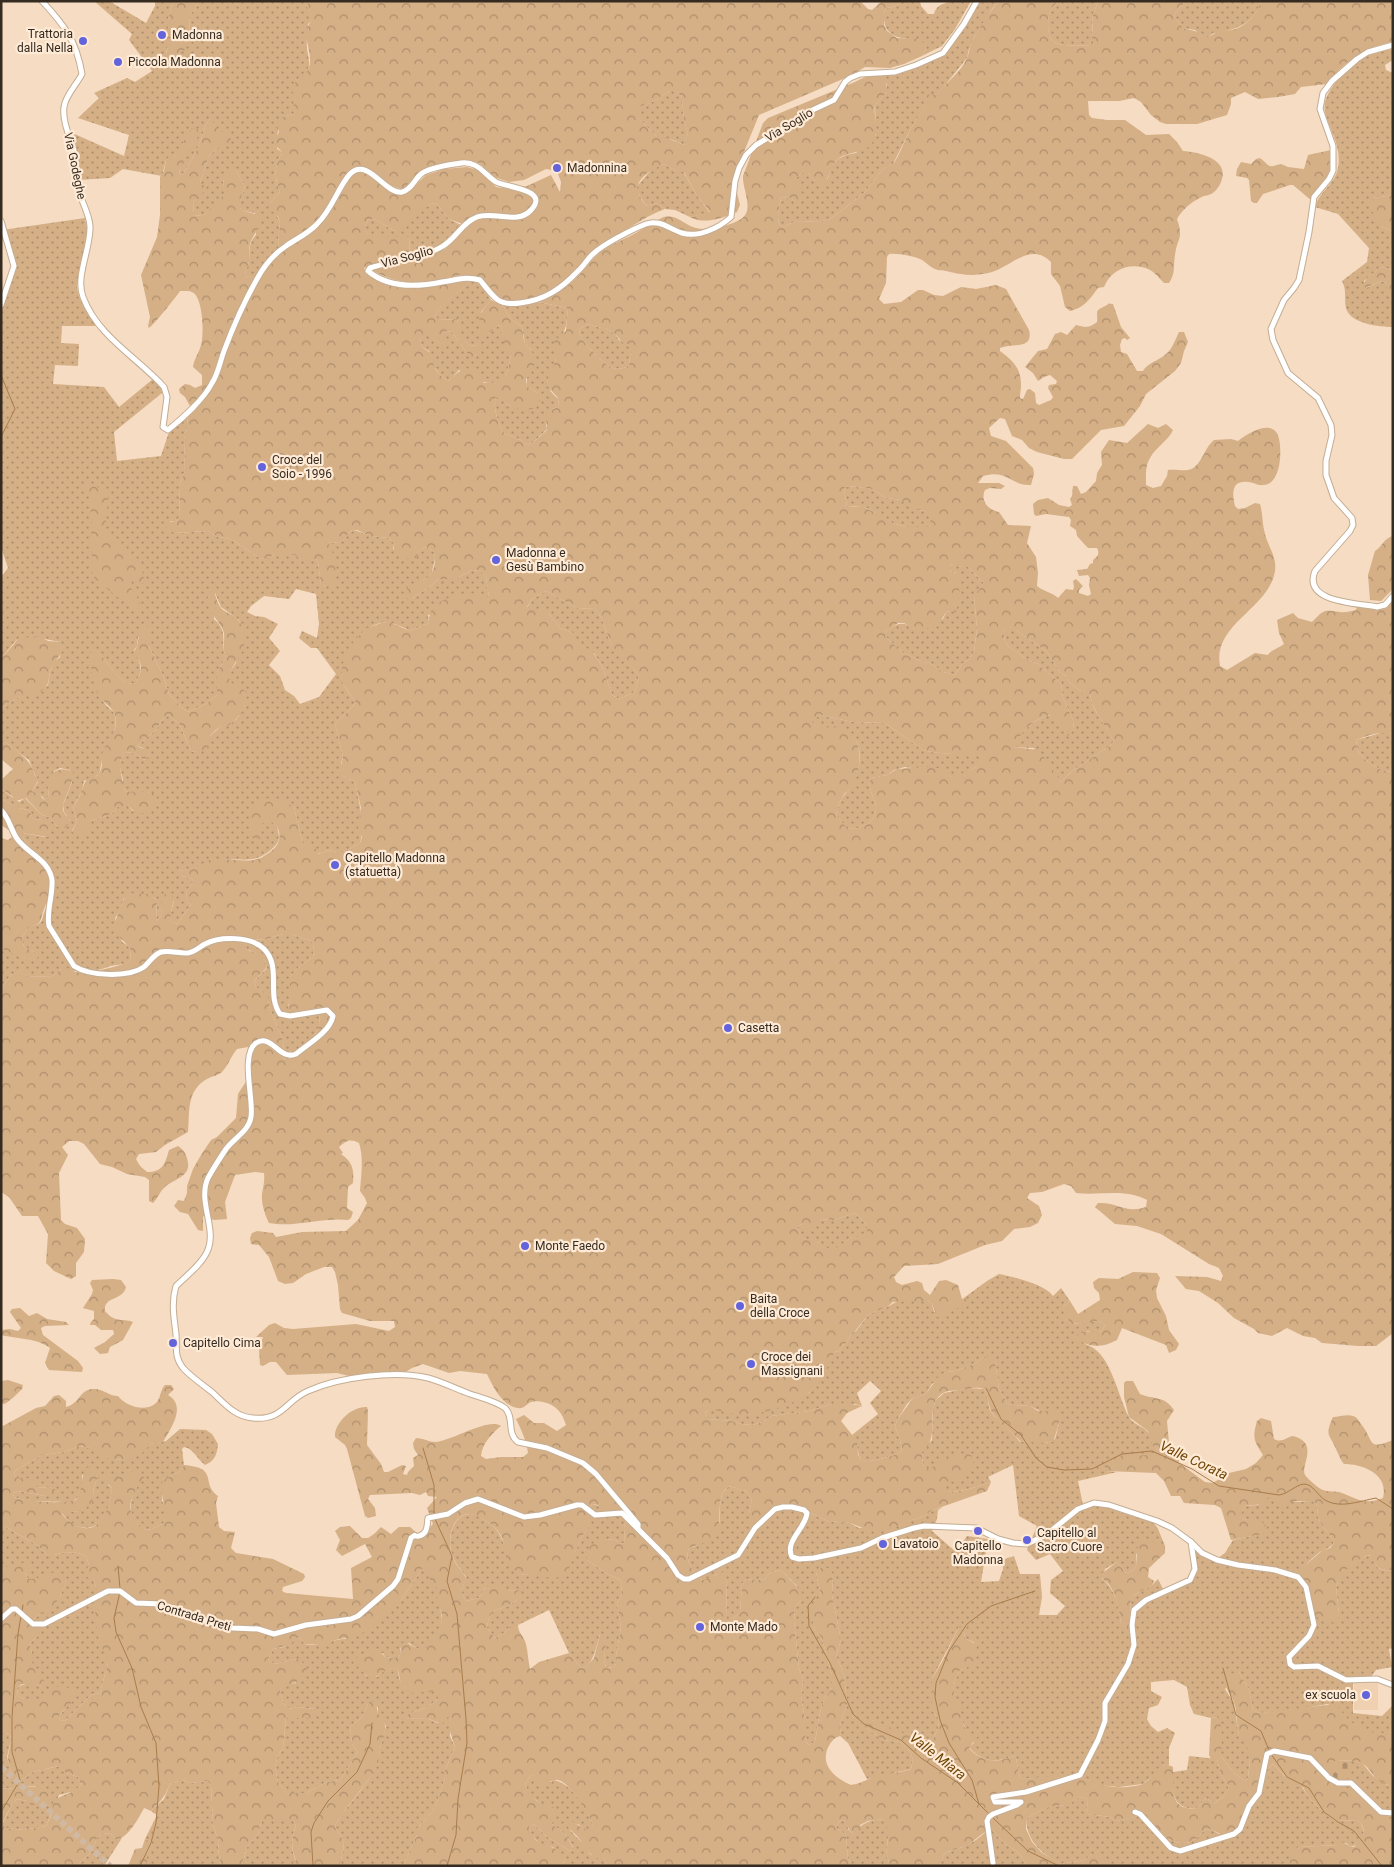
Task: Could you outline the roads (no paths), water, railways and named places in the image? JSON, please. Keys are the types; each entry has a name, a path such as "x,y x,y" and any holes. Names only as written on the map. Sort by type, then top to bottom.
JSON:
{"street":[{"name":"Via Godeghe","path":"42,1 63,24 76,50 82,74 66,101 64,108 66,124 75,155 77,186 90,223 90,240 80,285"},
{"name":"Via Soglio","path":"80,285 83,297 96,320 113,342 164,387 167,398 163,427 168,430 205,394 213,382 236,320 268,262 285,246 306,234 318,224 332,206 351,173 358,170 369,172 394,191 402,192 407,190 422,173 432,169 471,163 480,168 497,183 526,190 533,195 535,200 530,212 512,218 496,215 477,217 470,221 441,248 370,268 368,272 377,278 399,285 427,284 464,277 471,278 480,280 496,299 503,302 513,304 540,299 558,290 580,270 593,253 646,224 662,223 686,234 710,230 722,225 731,217 735,181 739,168 746,155 756,145 784,129 804,114 834,100 845,82 850,78 860,74 895,72 943,53 964,24 977,1"},
{"path":"1393,45 1368,52 1357,59 1332,81 1324,93 1320,109 1333,146 1334,168 1329,179 1316,192 1312,202 1309,232 1299,280 1284,300 1272,324 1271,331 1273,340 1288,373 1318,398 1331,425 1332,432 1326,461 1326,474 1334,498 1350,516 1353,525 1350,532 1315,571 1314,586 1328,598 1377,607 1385,605 1393,596"},
{"path":"1,221 14,266 1,305"},
{"path":"1,810 17,838 48,867 52,883 49,926 74,966 80,970 112,975 125,974 136,971 162,952 188,953 197,950 207,943 246,939 260,945 269,954 274,970 275,1002 280,1014 290,1016 327,1010 333,1016 326,1029 292,1056 285,1055 265,1041 257,1043 250,1050 248,1064 252,1108 249,1124 243,1133 227,1148 208,1178 204,1191 209,1246 201,1261 176,1286 173,1310 176,1354 183,1368 230,1409 253,1418 278,1414 308,1391 354,1378 402,1374 418,1376 442,1383 506,1408 511,1415 512,1434 518,1442 547,1448 577,1459 588,1467 638,1524 638,1528 667,1558 678,1575 686,1579 697,1576 738,1555 755,1528 773,1510 781,1507 802,1509 807,1514 791,1546 790,1554 795,1558 820,1558 861,1548 914,1528 933,1526 976,1528 998,1539 1027,1544 1046,1535 1078,1509 1094,1503 1109,1505 1172,1528 1191,1542 1202,1554 1217,1560 1274,1570 1298,1577 1306,1588 1314,1625 1309,1636 1289,1656 1290,1664 1294,1667 1318,1666 1346,1680 1377,1679 1393,1685"},
{"name":"Contrada Preti","path":"1,1619 12,1609 16,1608 33,1624 44,1624 108,1591 119,1591 136,1602 161,1604 233,1628 258,1629 274,1634 306,1625 351,1620 358,1616 393,1586 398,1579 410,1538 414,1535 422,1535 426,1531 428,1518 451,1513 465,1503 478,1499 524,1517 540,1515 566,1506 582,1505 595,1515 622,1513 638,1528"},
{"path":"993,1863 987,1821 991,1815 1021,1802 995,1802 993,1797 1026,1792 1080,1775 1098,1740 1105,1721 1105,1703 1128,1664 1134,1645 1132,1625 1134,1610 1146,1600 1190,1580 1195,1569 1191,1542"},
{"path":"1135,1812 1171,1848 1180,1851 1234,1834 1240,1829 1249,1806 1259,1793 1263,1765 1270,1753 1310,1758 1330,1778 1338,1783 1351,1784 1381,1812 1393,1813"}],"waterway":[{"path":"1,375 15,409 1,437"},
{"name":"Valle Corata","path":"986,1388 1001,1419 1021,1435 1036,1458 1047,1467 1064,1470 1092,1469 1122,1454 1152,1451 1192,1469 1219,1486 1279,1495 1304,1484 1313,1488 1322,1498 1331,1503 1350,1504 1376,1498 1393,1509"},
{"path":"423,1448 434,1485 434,1515"},
{"path":"435,1519 452,1556 447,1581 457,1614 467,1743 458,1799 456,1835 447,1866"},
{"path":"118,1566 120,1588"},
{"path":"979,1804 972,1780 949,1743 940,1720 935,1697 936,1683 949,1651 967,1624 991,1606 1035,1591"},
{"path":"120,1592 114,1618 116,1632 132,1668 141,1707 156,1743 159,1786 156,1823 151,1843 140,1866"},
{"name":"Valle Miara","path":"815,1597 808,1606 809,1626 830,1663 853,1714 864,1724 901,1740 921,1758 958,1783 990,1815"},
{"path":"22,1612 23,1605"},
{"path":"1,1812 20,1780 12,1752 12,1717 21,1616"},
{"path":"1223,1668 1236,1715 1261,1731 1269,1750"},
{"path":"313,1866 311,1832 314,1823 328,1801 357,1772 370,1744 372,1723"},
{"path":"1271,1754 1287,1777 1309,1788 1324,1812 1354,1831 1382,1866"},
{"name":"Valle Miara","path":"993,1818 1028,1851 1059,1866"}],"tunnel":[{"path":"1,1767 110,1866"}],"place":[{"name":"Madonna","path":"162,35"},
{"name":"Trattoria dalla Nella","path":"83,41"},
{"name":"Piccola Madonna","path":"118,62"},
{"name":"Madonnina","path":"557,168"},
{"name":"Croce del Soio - 1996","path":"262,467"},
{"name":"Madonna e Gesù Bambino","path":"496,560"},
{"name":"Capitello Madonna (statuetta)","path":"335,865"},
{"name":"Casetta","path":"728,1028"},
{"name":"Monte Faedo","path":"525,1246"},
{"name":"Baita della Croce","path":"740,1306"},
{"name":"Capitello Cima","path":"173,1343"},
{"name":"Croce dei Massignani","path":"751,1364"},
{"name":"Capitello Madonna","path":"978,1531"},
{"name":"Capitello al Sacro Cuore","path":"1027,1540"},
{"name":"Lavatoio","path":"883,1544"},
{"name":"Monte Mado","path":"700,1627"},
{"name":"ex scuola","path":"1366,1695"}]}
